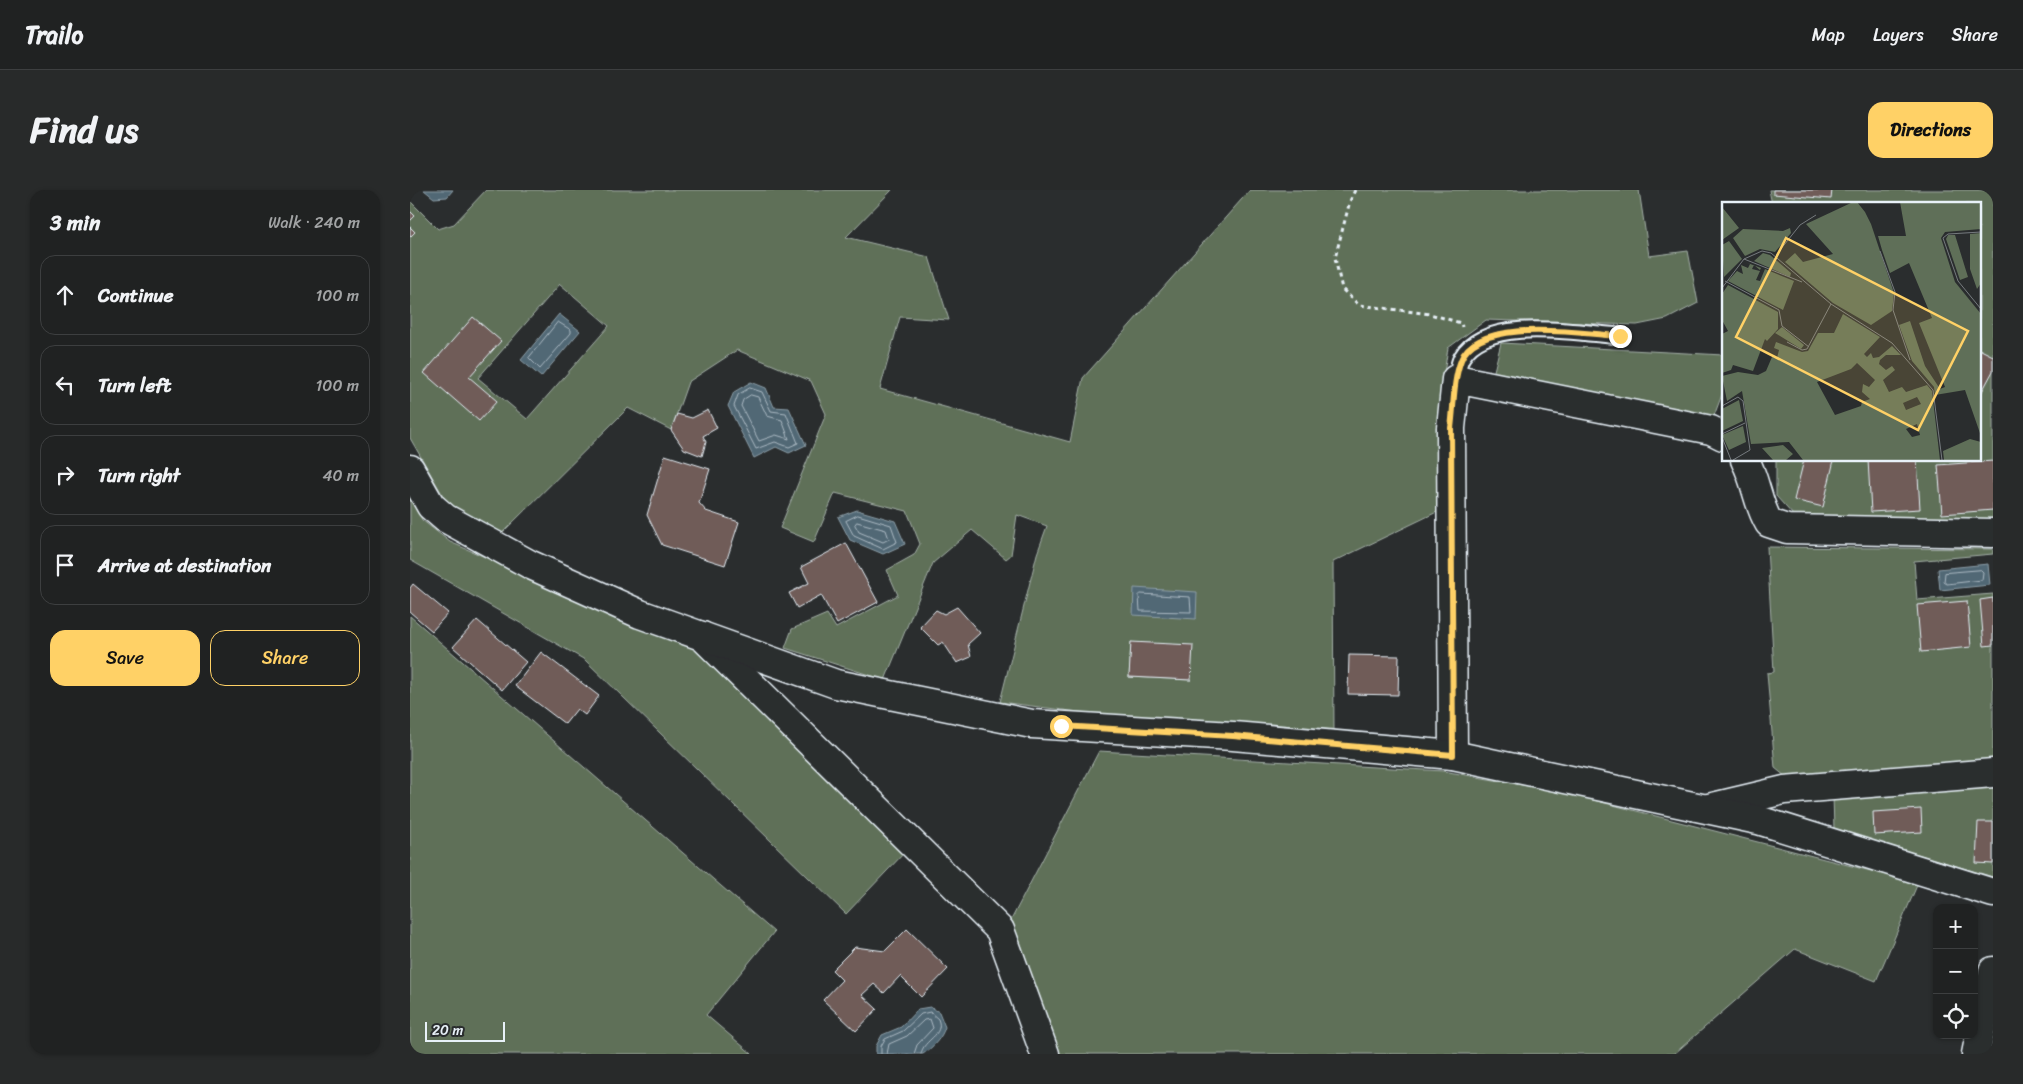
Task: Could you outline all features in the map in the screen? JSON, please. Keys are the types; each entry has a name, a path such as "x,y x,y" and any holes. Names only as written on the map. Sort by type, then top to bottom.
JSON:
{"street":[{"path":"1453,755 1451,428 1456,380 1711,430 1722,436"},
{"path":"1746,461 1751,471 1761,509 1769,523 1778,526 1787,528 1993,533"},
{"path":"410,469 431,506 452,522 539,568 640,614 836,684 1032,724 1233,736 1453,755 1758,820 1993,893"},
{"path":"702,636 1000,930 1045,1054"},
{"path":"1708,808 1784,790 1993,773"},
{"path":"1976,1054 1993,971"}],"lane":[{"path":"1456,380 1461,358 1471,346 1494,333 1530,330 1620,336"}],"path":[{"path":"1355,190 1350,201 1335,258 1342,289 1359,305 1430,314 1460,323 1471,346"}],"green space":[{"path":"486,190 892,190 846,237 929,257 949,320 900,317 880,389 1070,442 1083,378 1250,190 1639,190 1649,256 1688,251 1698,303 1667,319 1637,325 1486,320 1448,348 1439,404 1441,510 1333,562 1334,733 1111,716 1000,702 1037,554 1047,526 1017,515 1011,555 1006,559 972,530 933,563 885,680 785,648 792,629 827,614 836,628 898,595 887,570 914,555 920,544 907,511 835,493 814,542 780,528 826,414 811,381 737,350 688,382 671,430 628,408 501,534 449,506 410,438 410,201 438,229 454,224","holes":["560,284 609,326 527,419 478,378","1131,642 1191,680 1129,677"]},
{"path":"1769,190 1993,190 1993,520 1794,516 1776,496 1776,461 1980,461 1980,202 1772,202"},
{"path":"1501,343 1722,355 1722,395 1712,421 1493,375"},
{"path":"412,497 422,520 450,542 697,648 906,851 846,914 585,660 410,560 410,498"},
{"path":"1767,547 1993,549 1993,554 1914,561 1917,600 1993,594 1993,765 1791,781 1775,768 1767,673 1774,672"},
{"path":"410,616 774,932 706,1015 752,1054 410,1054"},
{"path":"1099,751 1443,771 1562,792 1918,883 1876,981 1795,949 1674,1054 1058,1054 1010,922"},
{"path":"1993,786 1993,877 1834,829 1833,796"}],"water":[{"path":"424,190 453,190 447,197 434,198"},
{"path":"559,314 580,331 541,377 521,360"},
{"path":"751,382 766,388 774,407 789,408 806,445 789,453 776,447 754,458 728,406 734,392"},
{"path":"857,510 895,521 905,544 883,554 850,540 838,517"},
{"path":"1988,564 1990,585 1940,590 1938,569"},
{"path":"1134,588 1197,592 1196,619 1133,615"},
{"path":"930,1007 939,1012 945,1027 939,1039 930,1049 923,1054 876,1054 876,1046 882,1035 901,1027 918,1009"}],"building":[{"path":"1773,190 1832,190 1831,199 1773,194"},
{"path":"410,211 415,216 410,221"},
{"path":"410,227 415,232 410,237"},
{"path":"473,317 501,341 469,377 497,401 479,421 424,373"},
{"path":"1980,350 1993,356 1993,371 1980,395"},
{"path":"708,410 717,428 703,436 706,442 702,456 684,449 671,430 677,414 692,418"},
{"path":"665,455 710,469 699,503 706,511 739,522 725,565 662,545 647,515"},
{"path":"1804,461 1834,461 1823,507 1794,500"},
{"path":"1868,461 1917,461 1920,509 1871,512"},
{"path":"1993,461 1993,510 1942,514 1938,465"},
{"path":"846,543 878,602 837,624 821,595 797,608 789,593 809,583 801,567"},
{"path":"413,584 448,613 432,631 410,612 410,588"},
{"path":"1993,598 1993,645 1984,646 1980,600"},
{"path":"1967,601 1971,647 1921,652 1917,605"},
{"path":"957,607 980,633 968,644 971,657 957,663 943,642 938,645 920,627 936,610 944,614"},
{"path":"477,620 526,662 502,690 453,647"},
{"path":"1131,642 1193,645 1191,680 1129,677"},
{"path":"541,652 599,696 585,715 577,709 565,724 515,686"},
{"path":"1349,655 1399,656 1398,695 1348,694"},
{"path":"1921,809 1922,832 1874,835 1873,812"},
{"path":"1978,822 1993,822 1993,864 1976,863"},
{"path":"907,929 948,969 921,997 900,976 884,993 874,984 862,995 877,1009 856,1031 823,1000 842,980 832,970 855,947 885,951"}],"route":[{"path":"1061,726 1233,736 1453,755 1451,428 1456,380 1461,358 1471,346 1494,333 1530,330 1620,336"}]}
